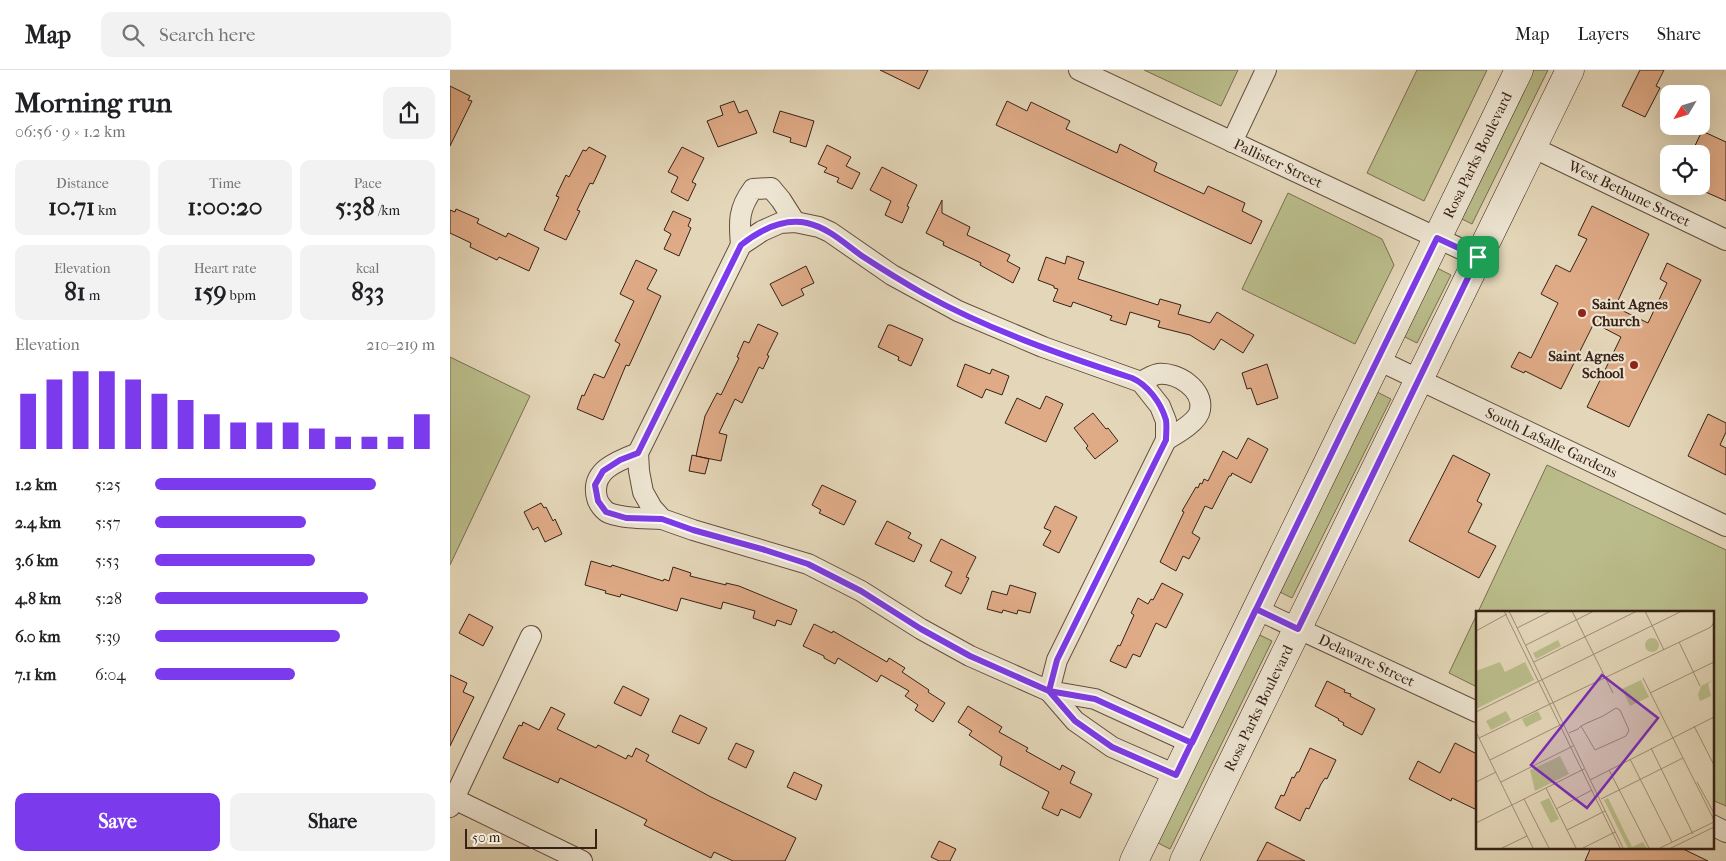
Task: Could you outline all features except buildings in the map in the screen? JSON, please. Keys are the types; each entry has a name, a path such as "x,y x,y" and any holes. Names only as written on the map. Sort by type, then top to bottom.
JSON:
{"street":[{"name":"Pallister Street","path":"1079,70 1478,257"},
{"path":"1232,142 1266,70"},
{"name":"Rosa Parks Boulevard","path":"1137,860 1256,609 1519,70"},
{"name":"Rosa Parks Boulevard","path":"1184,861 1570,70"},
{"name":"West Bethune Street","path":"1532,147 1726,240"},
{"path":"741,245 739,220 744,200 753,189 771,188 795,222"},
{"path":"662,519 652,508 643,492 638,453 741,245 762,231 780,223 807,223 830,232 892,275 958,311 1043,347 1141,382 1160,406 1166,422 1166,440 1057,660 1049,691"},
{"name":"South LaSalle Gardens","path":"1378,360 1726,526"},
{"path":"1141,382 1158,374 1182,379 1192,387 1199,400 1200,411 1194,419 1178,433 1166,440"},
{"path":"638,453 620,460 603,471 595,485 598,501 606,512 626,518 662,519 808,564 861,591 921,629 970,656 1049,691 1095,699 1192,743"},
{"name":"Delaware Street","path":"1256,609 1476,712"},
{"path":"531,636 451,801 582,861"},
{"path":"1049,691 1075,721 1112,747 1176,775"},
{"path":"1714,826 1726,832"}],"green space":[{"path":"1144,70 1238,70 1221,106"},
{"path":"1417,70 1487,70 1424,201 1367,173"},
{"path":"1533,70 1548,70 1472,224 1460,218"},
{"path":"1288,193 1382,239 1394,265 1355,344 1242,289"},
{"path":"1437,268 1451,275 1417,343 1403,336"},
{"path":"450,357 530,396 450,565"},
{"path":"1377,392 1391,399 1292,598 1278,591"},
{"path":"1547,465 1726,550 1726,806 1714,801 1714,611 1478,611"},
{"path":"1476,616 1476,686 1449,673"},
{"path":"1258,634 1272,641 1170,849 1156,842"}],"place":[{"name":"Saint Agnes Church","path":"1582,313"},
{"name":"Saint Agnes School","path":"1634,365"}],"route":[{"path":"1478,257 1298,629 1256,609 1192,743 1176,775 1112,747 1075,721 1049,691 970,656 921,629 861,591 808,564 662,519 626,518 606,512 598,501 595,485 603,471 620,460 638,453 741,245 762,231 780,223 807,223 819,227 830,232 892,275 958,311 1043,347 1132,378 1141,382 1152,394 1160,406 1166,422 1166,440 1057,660 1049,691 1095,699 1192,743 1219,685 1256,609 1437,238 1478,257"}]}
